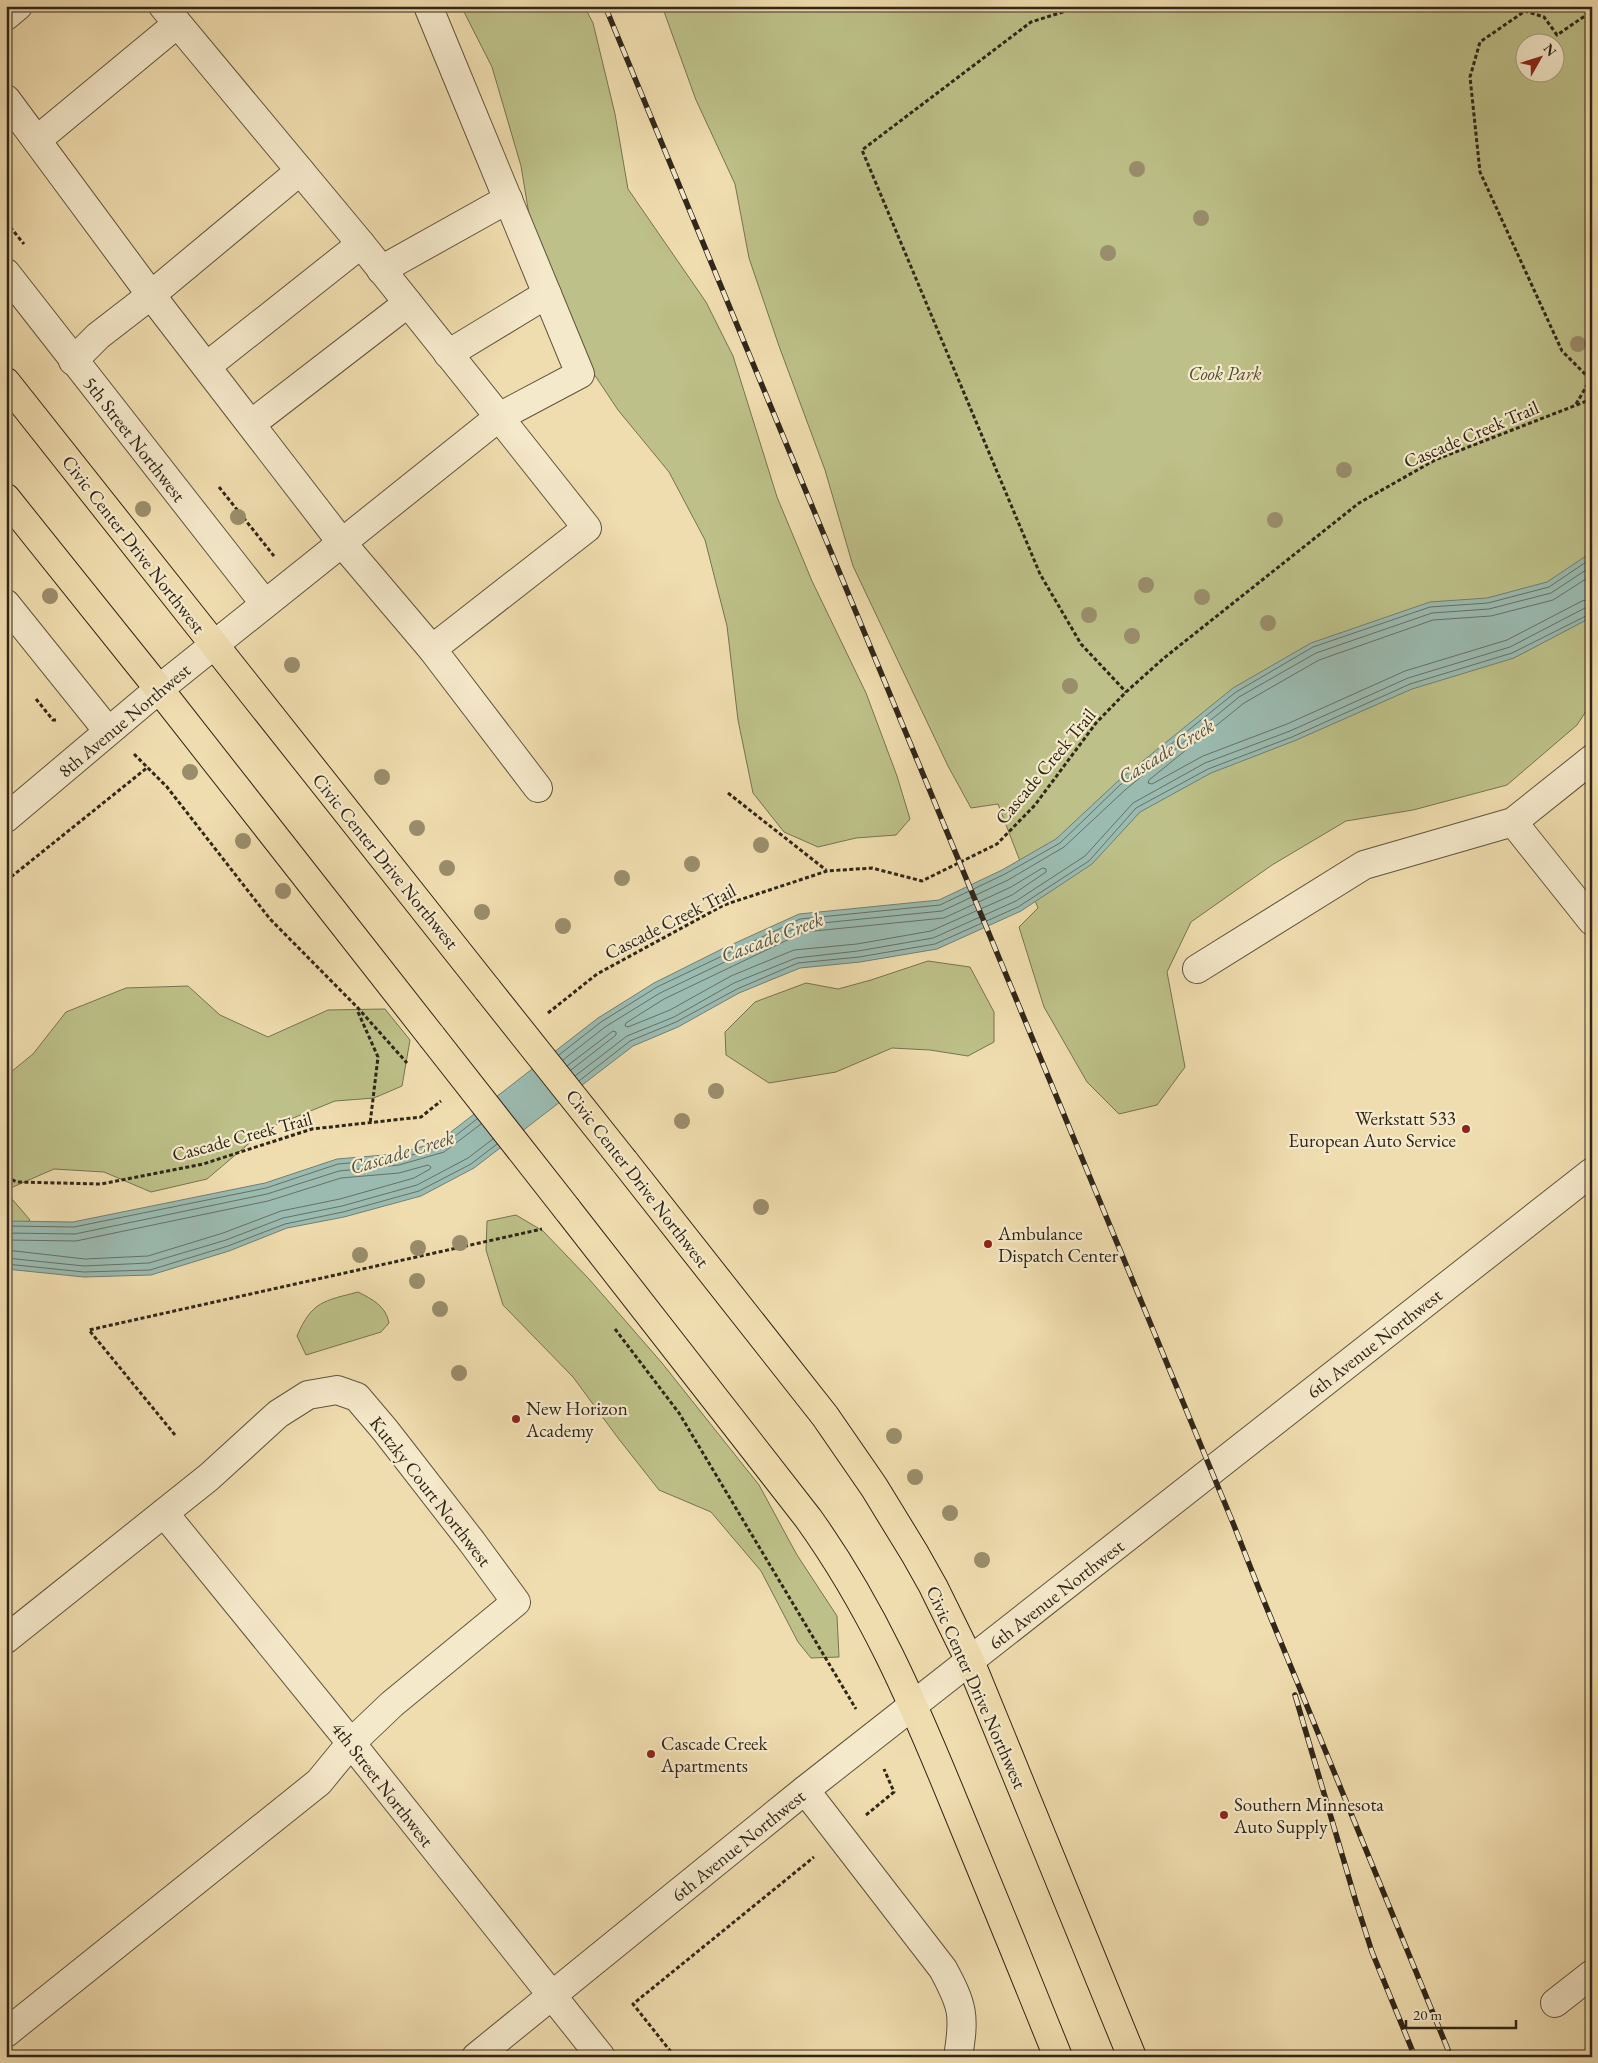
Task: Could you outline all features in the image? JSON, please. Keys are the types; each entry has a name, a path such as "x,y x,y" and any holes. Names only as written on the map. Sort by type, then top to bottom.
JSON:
{"main road":[{"name":"Civic Center Drive Northwest","path":"6,382 775,1350 852,1454 915,1554 970,1661 1132,2057"},
{"path":"6,498 159,689 821,1536 862,1601 914,1705 1058,2057"}],"street":[{"path":"6,16 18,6"},
{"path":"428,6 547,294 448,354"},
{"path":"37,140 170,15 408,303 587,528 432,649"},
{"path":"6,99 151,295 342,543 432,649 538,788"},
{"path":"74,361 98,336 151,295 300,172"},
{"path":"381,270 508,199"},
{"path":"207,366 360,244"},
{"name":"5th Street Northwest","path":"6,273 265,604"},
{"name":"8th Avenue Northwest","path":"6,818 159,689 499,417 580,374 547,294"},
{"path":"251,424 408,303"},
{"path":"6,604 108,731"},
{"path":"1196,969 1364,865 1513,822 1592,759"},
{"path":"1513,822 1592,921"},
{"name":"6th Avenue Northwest","path":"476,2057 805,1790 1592,1172"},
{"name":"Kutzky Court Northwest","path":"164,1513 209,1477 278,1414 308,1395 337,1390 357,1397 384,1430 472,1542 516,1602 392,1704 351,1743"},
{"path":"6,1639 164,1513"},
{"name":"4th Street Northwest","path":"164,1513 351,1743 601,2057"},
{"path":"6,2033 319,1782 351,1743"},
{"path":"805,1790 943,1968 959,1998 963,2026 958,2057"},
{"path":"1555,2003 1592,1974"}],"path":[{"path":"1082,6 1030,22 862,150 1040,574 1081,644 1126,692"},
{"path":"1576,404 1591,378 1562,351 1480,172 1470,77 1480,42 1525,11 1544,17 1556,34 1592,11"},
{"name":"Cascade Creek Trail","path":"543,1017 596,974 724,905 827,870 872,868 922,881 997,844 1035,805 1096,723 1126,692 1164,658 1360,503 1435,460 1592,399"},
{"path":"108,731 167,787 270,919 357,1007 410,1066"},
{"path":"6,881 148,767"},
{"path":"728,793 827,870"},
{"path":"357,1007 378,1057 370,1124"},
{"name":"Cascade Creek Trail","path":"6,1177 17,1182 101,1184 203,1164 312,1129 420,1117 444,1098"},
{"path":"175,1435 89,1330 542,1229 548,1237"},
{"path":"610,1322 679,1413 848,1694"},
{"path":"675,2057 633,2004 894,1792"}],"green space":[{"path":"461,6 584,6 593,23 615,114 628,189 706,302 733,356 777,497 812,581 866,693 897,776 910,819 896,835 856,838 818,847 784,832 753,793 738,720 727,626 705,540 669,472 618,410 572,341 536,257 521,166 492,67"},
{"name":"Cook Park","path":"662,6 1592,6 1592,702 1577,725 1507,785 1413,810 1346,821 1272,865 1191,922 1167,972 1185,1067 1157,1105 1119,1114 1087,1082 1044,1007 1019,927 1038,908 998,804 971,808 948,766 853,566 825,470 749,258 735,184 696,100"},
{"path":"928,961 970,967 994,1012 994,1042 968,1056 930,1050 892,1048 836,1072 769,1083 726,1055 725,1032 755,1002 806,983 838,989"},
{"path":"188,986 220,1015 268,1037 328,1010 385,1009 410,1040 402,1086 374,1098 335,1101 266,1129 207,1179 151,1192 104,1172 54,1169 6,1190 6,1076 33,1054 66,1012 126,988"},
{"path":"6,1192 30,1220 6,1239"},
{"path":"516,1215 543,1231 589,1279 662,1363 759,1485 797,1555 837,1616 839,1657 811,1658 798,1642 761,1571 711,1512 659,1490 573,1377 503,1305 486,1250 487,1221"},
{"path":"358,1292 373,1300 382,1308 389,1323 381,1332 306,1355 297,1336 308,1316 320,1304"}],"water":[{"name":"Cascade Creek","path":"1592,552 1592,617 1514,658 1412,689 1294,741 1211,773 1140,812 1092,864 1021,911 937,949 860,962 800,968 739,993 678,1027 633,1046 474,1168 421,1196 344,1217 287,1228 229,1251 151,1275 84,1277 6,1269 6,1221 73,1222 265,1183 337,1159 396,1154 438,1142 598,1018 654,983 722,949 799,914 939,900 1002,870 1056,839 1117,782 1233,688 1311,643 1430,602 1487,598 1547,582"}],"railway":[{"path":"605,6 1233,1523 1451,2057"},
{"path":"1295,1695 1372,1952 1415,2057"}],"place":[{"name":"Werkstatt 533 European Auto Service","path":"1466,1129"},
{"name":"Ambulance Dispatch Center","path":"988,1244"},
{"name":"New Horizon Academy","path":"516,1419"},
{"name":"Cascade Creek Apartments","path":"651,1754"},
{"name":"Southern Minnesota Auto Supply","path":"1224,1815"}]}
